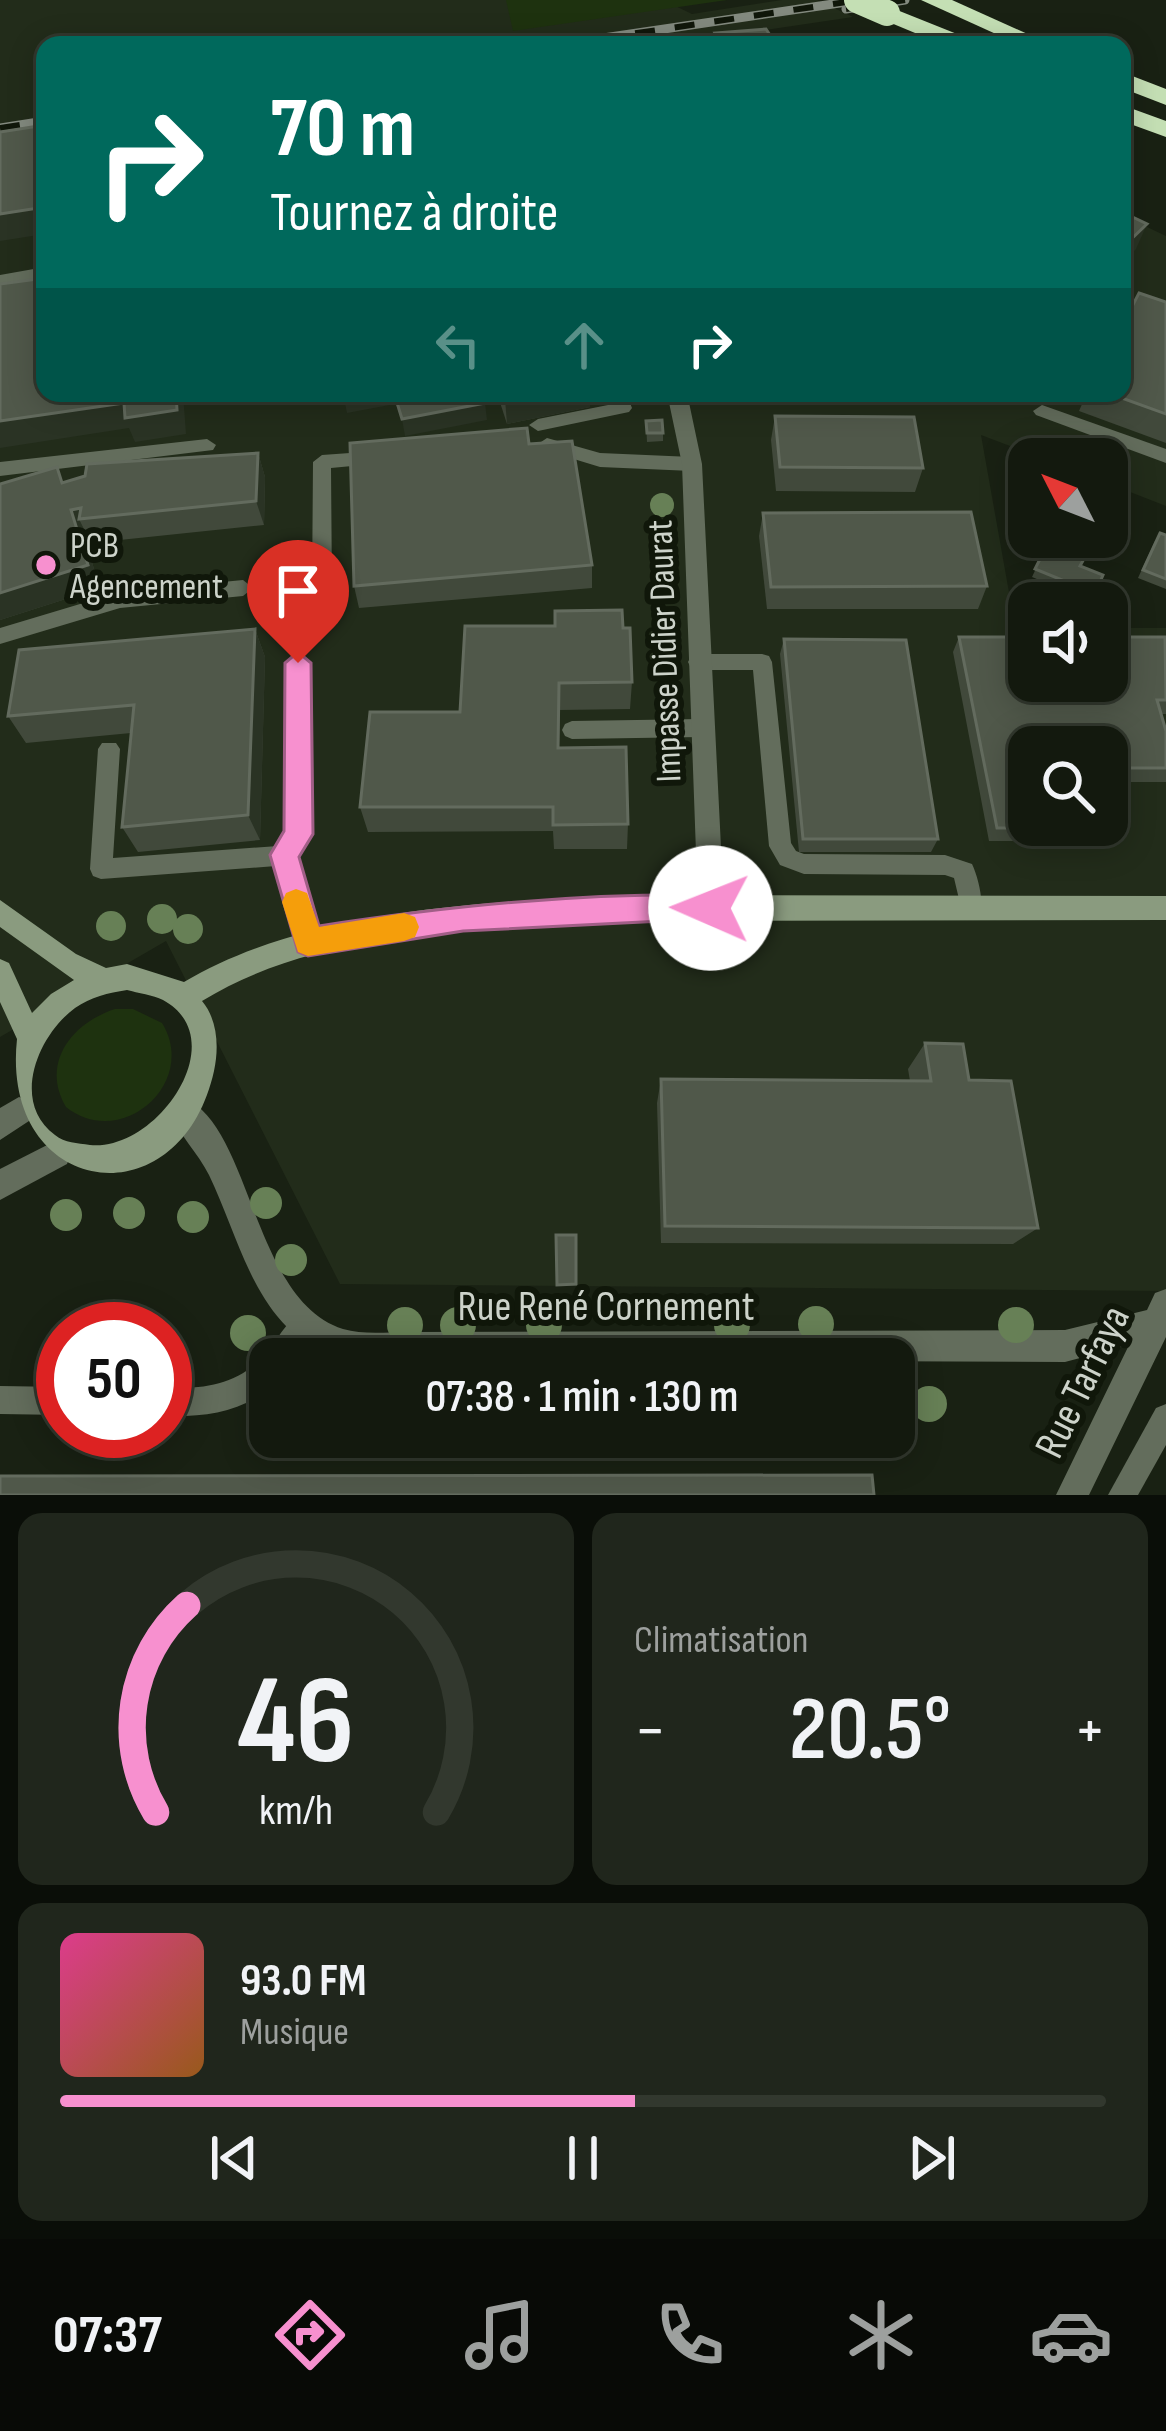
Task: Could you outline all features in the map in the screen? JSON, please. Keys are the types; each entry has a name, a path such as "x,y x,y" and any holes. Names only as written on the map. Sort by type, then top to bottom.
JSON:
{"highway":[{"path":"857,0 942,36"},
{"path":"938,3 1018,36"},
{"path":"1131,83 1166,98"},
{"path":"1131,116 1166,130"}],"main road":[{"path":"184,998 247,961 308,942 463,918 618,907 1166,908"},
{"path":"1100,911 1166,925"},
{"path":"0,912 68,963 104,981"},
{"path":"0,972 30,1038"},
{"path":"148,979 184,998 202,1024 206,1056 196,1094 154,1142 94,1161 57,1154 10,1119 30,1038 54,1008 104,981 148,979"}],"street":[{"name":"Impasse Didier Daurat","path":"679,402 692,464 711,908"},
{"path":"184,1112 200,1127 268,1273 305,1325"},
{"path":"0,1185 57,1154"},
{"name":"Rue René Cornement","path":"305,1325 338,1343 390,1347 1065,1346 1161,1314"},
{"name":"Rue Tarfaya","path":"1072,1495 1161,1314"}],"lane":[{"path":"0,280 36,274"},
{"path":"538,425 623,408 621,402"},
{"path":"1042,411 1166,456"},
{"path":"527,446 550,444 599,460 692,464"},
{"path":"0,469 207,445"},
{"path":"322,591 322,463 390,457"},
{"path":"0,636 120,600 243,588"},
{"path":"698,662 762,662 780,846 788,858 804,864 945,865 964,871 970,909"},
{"path":"298,663 298,834 284,855 308,942"},
{"path":"572,730 700,728"},
{"path":"109,749 101,869 284,855"},
{"path":"295,1338 305,1325"},
{"path":"192,1401 226,1400 249,1388"},
{"path":"0,1400 36,1401"},
{"path":"1121,1495 1166,1418"}],"shaded area":[{"path":"0,0 663,0 692,14 782,0 817,0 853,17 738,34 742,36 36,36 36,402 1131,402 1131,219 1166,236 1166,506 1128,491 1128,438 1008,438 1008,445 981,435 1008,587 1008,702 1128,702 1128,628 1166,628 1166,1291 340,1284 166,941 0,1037"}],"green space":[{"path":"506,0 727,0 513,31"},
{"path":"115,1009 133,1009 162,1023 171,1046 170,1068 162,1088 130,1116 109,1121 87,1118 66,1107 59,1091 59,1060 86,1024"}],"building":[{"path":"766,29 771,36 717,36"},
{"path":"36,126 36,208 0,214 0,132"},
{"path":"1131,216 1147,224 1131,239"},
{"path":"36,279 36,402 177,402 177,410 125,418 124,403 0,421 0,284"},
{"path":"1139,293 1166,302 1166,414 1131,401 1131,309"},
{"path":"397,402 485,403 402,419"},
{"path":"775,416 914,417 923,468 780,467"},
{"path":"662,420 663,433 647,433 646,421"},
{"path":"527,428 529,444 572,441 592,565 354,586 350,443"},
{"path":"258,453 256,501 79,519 81,508 71,510 88,565 0,593 0,484 57,467 62,483 85,476 87,464"},
{"path":"971,512 987,586 771,587 763,513"},
{"path":"1160,533 1166,535 1166,579 1143,570"},
{"path":"1040,558 1084,558 1080,566 1103,575 1100,582 1067,582 1035,569"},
{"path":"622,610 623,628 630,628 632,682 559,683 558,748 626,747 628,824 553,825 553,807 360,807 370,712 460,712 465,626 555,626 555,611"},
{"path":"255,629 248,815 122,827 134,705 8,716 19,650"},
{"path":"959,637 1008,637 1008,702 1128,702 1128,637 1165,637 1166,700 1157,700 1166,731 1166,768 1128,768 1128,726 1008,726 1008,828 997,828"},
{"path":"784,639 906,640 938,839 803,839"},
{"path":"925,1043 963,1044 969,1080 1011,1081 1038,1228 665,1226 661,1079 931,1081"},
{"path":"556,1235 576,1235 576,1284 557,1285"},
{"path":"872,1475 874,1495 0,1495 0,1476"}],"railway":[{"path":"617,36 860,0"},
{"path":"846,9 905,0"},
{"path":"0,128 36,122"}],"slow traffic":[{"path":"296,902 308,942 404,927"}],"place":[{"name":"PCB Agencement","path":"46,565"}],"route":[{"path":"298,663 298,834 284,855 308,942 463,918 618,907 711,908"}]}
